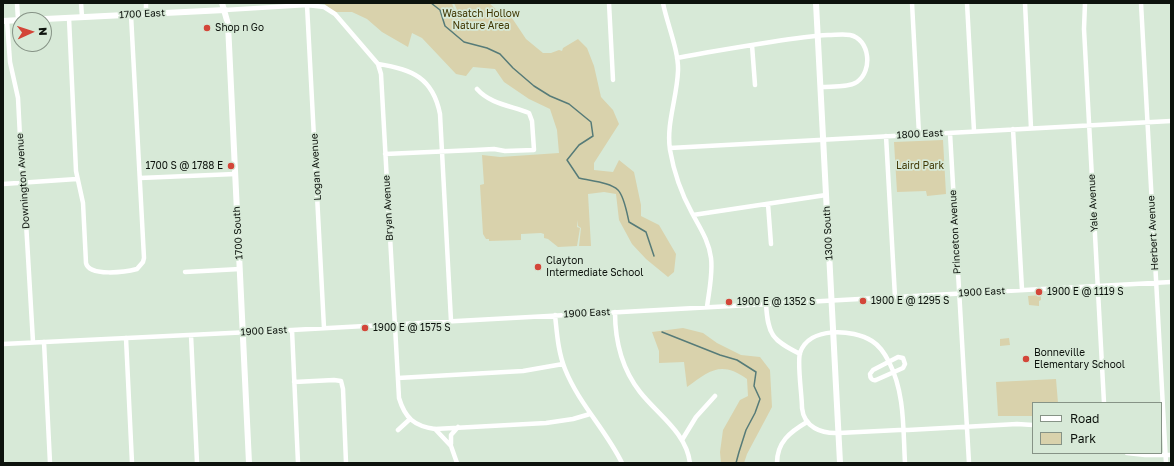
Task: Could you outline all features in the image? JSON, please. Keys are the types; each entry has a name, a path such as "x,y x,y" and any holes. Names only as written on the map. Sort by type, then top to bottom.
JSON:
{"street":[{"path":"81,3 82,17"},
{"path":"146,3 146,14"},
{"path":"214,3 214,11"},
{"name":"1700 South","path":"222,3 228,24 249,463"},
{"path":"609,3 613,80"},
{"path":"663,3 677,58 678,72 670,129 670,148 679,184 693,215 703,232 711,258 712,272 707,307"},
{"name":"1300 South","path":"816,3 840,463"},
{"path":"912,3 919,134"},
{"path":"967,3 974,131"},
{"path":"1025,3 1032,128"},
{"name":"Yale Avenue","path":"1085,3 1084,29 1104,402"},
{"name":"Herbert Avenue","path":"1141,3 1166,463"},
{"name":"1700 East","path":"52,19 307,5"},
{"path":"307,5 324,7 335,14 378,64 415,74 422,79 433,92 440,114 451,321"},
{"name":"Logan Avenue","path":"307,5 324,328"},
{"path":"69,18 77,179 83,202 86,266 92,271 99,272 137,269 143,262 131,15"},
{"name":"Downington Avenue","path":"5,21 10,62 18,98 33,342"},
{"path":"677,58 818,35 844,34 855,37 864,47 867,61 865,73 855,83 820,87"},
{"path":"752,45 755,85"},
{"name":"Bryan Avenue","path":"378,64 381,74 399,398 405,414 410,419"},
{"path":"385,154 481,149 505,151 534,150 532,121 529,114 489,99 482,95 477,89"},
{"name":"1800 East","path":"670,148 1171,121"},
{"path":"1013,129 1022,290"},
{"name":"Princeton Avenue","path":"950,132 969,463"},
{"path":"886,136 894,297"},
{"path":"140,178 235,174"},
{"path":"3,184 77,179"},
{"path":"693,215 826,195"},
{"path":"768,204 771,244"},
{"path":"185,272 240,269"},
{"name":"1900 East","path":"3,344 292,330 1171,282"},
{"path":"766,304 767,323 774,336 781,343 800,354"},
{"path":"615,312 619,346 629,374 641,393 682,440 690,463"},
{"path":"555,315 563,364 574,388 622,463"},
{"path":"292,330 298,463"},
{"path":"905,463 903,430 901,395 894,372 878,346 864,336 850,333 834,332 821,334 813,338 807,343 800,354 802,408 807,422 812,427 820,431 827,433 839,433 903,430 967,427 1017,424 1032,425"},
{"path":"191,335 197,463"},
{"path":"126,338 132,463"},
{"path":"44,342 50,463"},
{"path":"899,357 905,360 904,366 894,372 876,380 870,378 871,371 899,357"},
{"path":"398,378 523,371 563,364"},
{"path":"294,382 341,381 343,389 346,463"},
{"path":"682,440 696,417 715,396"},
{"path":"398,430 410,419 422,426 435,429 560,421 580,418 590,414"},
{"path":"777,463 778,450 785,437 807,422"},
{"path":"457,463 451,446 451,435 458,428"},
{"path":"435,429 451,446"},
{"path":"1133,454 1145,456 1171,455"}],"green space":[{"name":"Wasatch Hollow Nature Area","path":"323,3 452,3 456,17 458,12 454,3 489,3 499,12 512,18 526,39 543,53 551,53 559,50 562,51 563,48 578,39 587,48 594,66 601,97 613,110 619,124 594,163 594,170 613,172 619,160 634,172 641,205 641,216 659,225 676,254 674,272 668,277 646,259 632,244 619,220 616,194 604,192 588,194 591,246 579,246 581,228 578,226 578,220 577,227 580,228 577,246 558,247 548,239 544,238 544,234 541,233 521,234 521,240 489,241 489,239 486,239 483,234 480,185 484,184 482,155 500,157 559,153 557,130 550,109 529,99 504,82 495,69 473,67 466,76 456,74 422,38 412,33 408,47 382,32 367,19 352,12 335,12"},
{"name":"Laird Park","path":"943,140 946,194 927,196 926,191 897,192 894,142"},
{"path":"1041,295 1039,306 1029,305 1028,296"},
{"path":"683,328 703,333 717,343 741,355 760,357 770,370 772,407 747,454 744,463 721,463 720,452 723,430 740,400 748,396 747,379 738,373 722,369 709,372 687,387 684,362 659,363 659,351 652,332"},
{"path":"1009,338 1010,345 1000,346 1000,339"},
{"path":"1056,379 1058,402 1032,402 1032,416 998,416 996,382"}],"waterway":[{"path":"431,3 440,10 445,26 464,42 487,48 500,54 513,68 534,86 550,96 569,104 591,122 593,136 579,145 567,160 579,178 605,183 618,190 624,200 629,222 646,232 654,256"},
{"path":"662,332 720,355 737,360 756,372 754,386 760,399 755,413 746,430 736,463"}],"place":[{"name":"Shop n Go","path":"207,28"},
{"name":"1700 S @ 1788 E","path":"231,166"},
{"name":"Clayton Intermediate School","path":"538,267"},
{"name":"1900 E @ 1119 S","path":"1039,292"},
{"name":"1900 E @ 1295 S","path":"863,301"},
{"name":"1900 E @ 1352 S","path":"729,302"},
{"name":"1900 E @ 1575 S","path":"365,328"},
{"name":"Bonneville Elementary School","path":"1026,359"}]}
